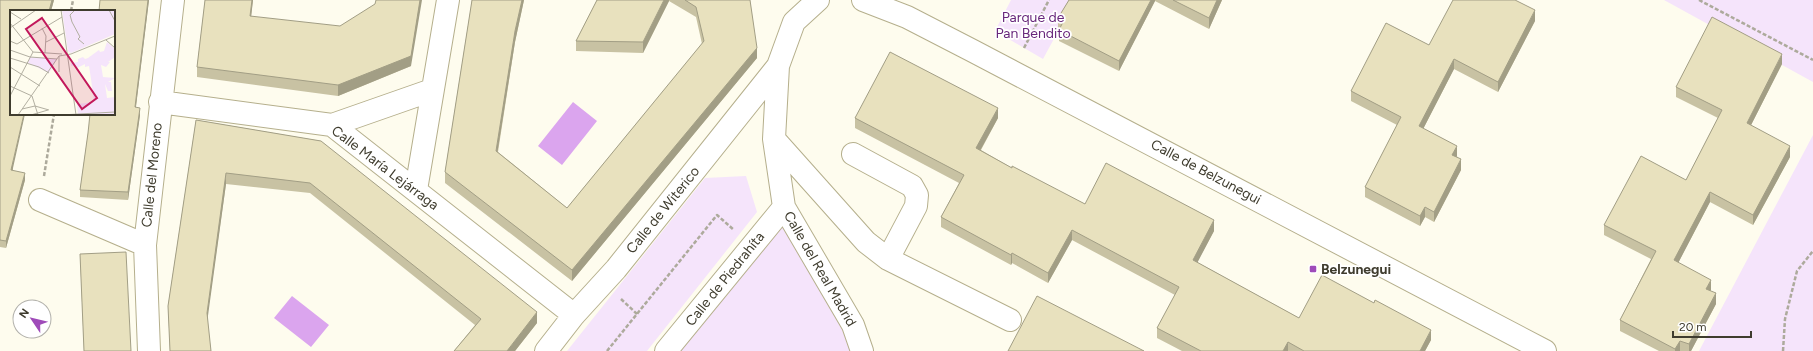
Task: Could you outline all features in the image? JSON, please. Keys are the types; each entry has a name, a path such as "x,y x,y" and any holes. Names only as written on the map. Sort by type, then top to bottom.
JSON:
{"street":[{"name":"Calle del Moreno","path":"149,351 145,245 160,102 173,0"},
{"path":"416,190 448,0"},
{"name":"Calle del Real Madrid","path":"818,0 794,22 778,66 774,139 784,207 853,325 862,351"},
{"name":"Calle de Belzunegui","path":"863,0 907,18 973,51 1545,351"},
{"name":"Calle de Witerico","path":"546,351 574,315 616,269 778,66"},
{"path":"332,125 432,90"},
{"name":"Calle María Lejárraga","path":"160,102 332,125 574,315"},
{"path":"774,139 866,242 888,260 1010,320"},
{"path":"853,154 912,186 917,195 916,206 888,260"},
{"path":"40,200 145,245"},
{"name":"Calle de Piedrahíta","path":"666,351 752,244 784,207"}],"path":[{"path":"72,10 73,0"},
{"path":"1024,48 1048,0"},
{"path":"1701,0 1813,60"},
{"path":"40,200 54,115"},
{"path":"607,351 717,215 752,244"},
{"path":"1783,351 1785,319 1797,271 1813,251"}],"green space":[{"name":"Parque de Pan Bendito","path":"1011,0 1075,0 1043,59 995,31"},
{"path":"1664,0 1813,0 1813,82"},
{"path":"1813,135 1813,351 1699,351"},
{"path":"746,176 757,212 647,351 567,351 705,178"},
{"path":"784,207 862,351 667,351"}],"shaded area":[{"path":"573,102 597,121 562,165 538,146"},
{"path":"292,296 329,325 311,347 274,318"}],"building":[{"path":"0,0 52,0 49,10 10,10 10,115 24,115 11,170 25,173 6,241 0,240"},
{"path":"100,0 148,0 135,107 140,108 128,192 80,190 90,115 115,115 115,10 99,10"},
{"path":"205,0 252,0 250,16 340,26 375,4 376,0 420,0 411,56 338,85 197,67"},
{"path":"472,0 522,0 515,31 496,151 567,208 704,41 696,7 685,0 750,0 757,48 572,270 445,172"},
{"path":"597,0 664,0 643,42 576,41"},
{"path":"1069,0 1151,0 1119,61 1059,30 1064,20 1058,18"},
{"path":"1173,0 1217,0 1209,18"},
{"path":"1453,0 1515,0 1535,10 1498,82 1454,59 1419,126 1457,146 1452,155 1461,159 1434,212 1425,207 1420,216 1365,187 1401,117 1351,91 1386,23 1429,45"},
{"path":"1712,17 1782,54 1747,123 1790,146 1753,215 1710,192 1674,260 1711,280 1706,289 1716,293 1689,344 1680,341 1675,349 1620,320 1656,251 1604,225 1641,156 1686,180 1722,110 1676,87"},
{"path":"890,52 998,108 976,148 1012,168 1012,166 1085,204 1106,163 1214,220 1193,260 1299,318 1322,275 1374,303 1375,300 1431,330 1420,351 1304,351 1288,342 1283,351 1201,351 1157,328 1179,287 1072,230 1048,273 1012,253 1011,255 941,217 964,175 855,118"},
{"path":"196,120 321,141 537,312 507,351 454,351 481,319 310,183 226,173 207,313 211,351 170,351 168,306"},
{"path":"126,252 131,351 84,351 80,254"},
{"path":"1037,296 1144,351 1008,351"}],"place":[{"name":"Belzunegui","path":"1313,269"}]}
